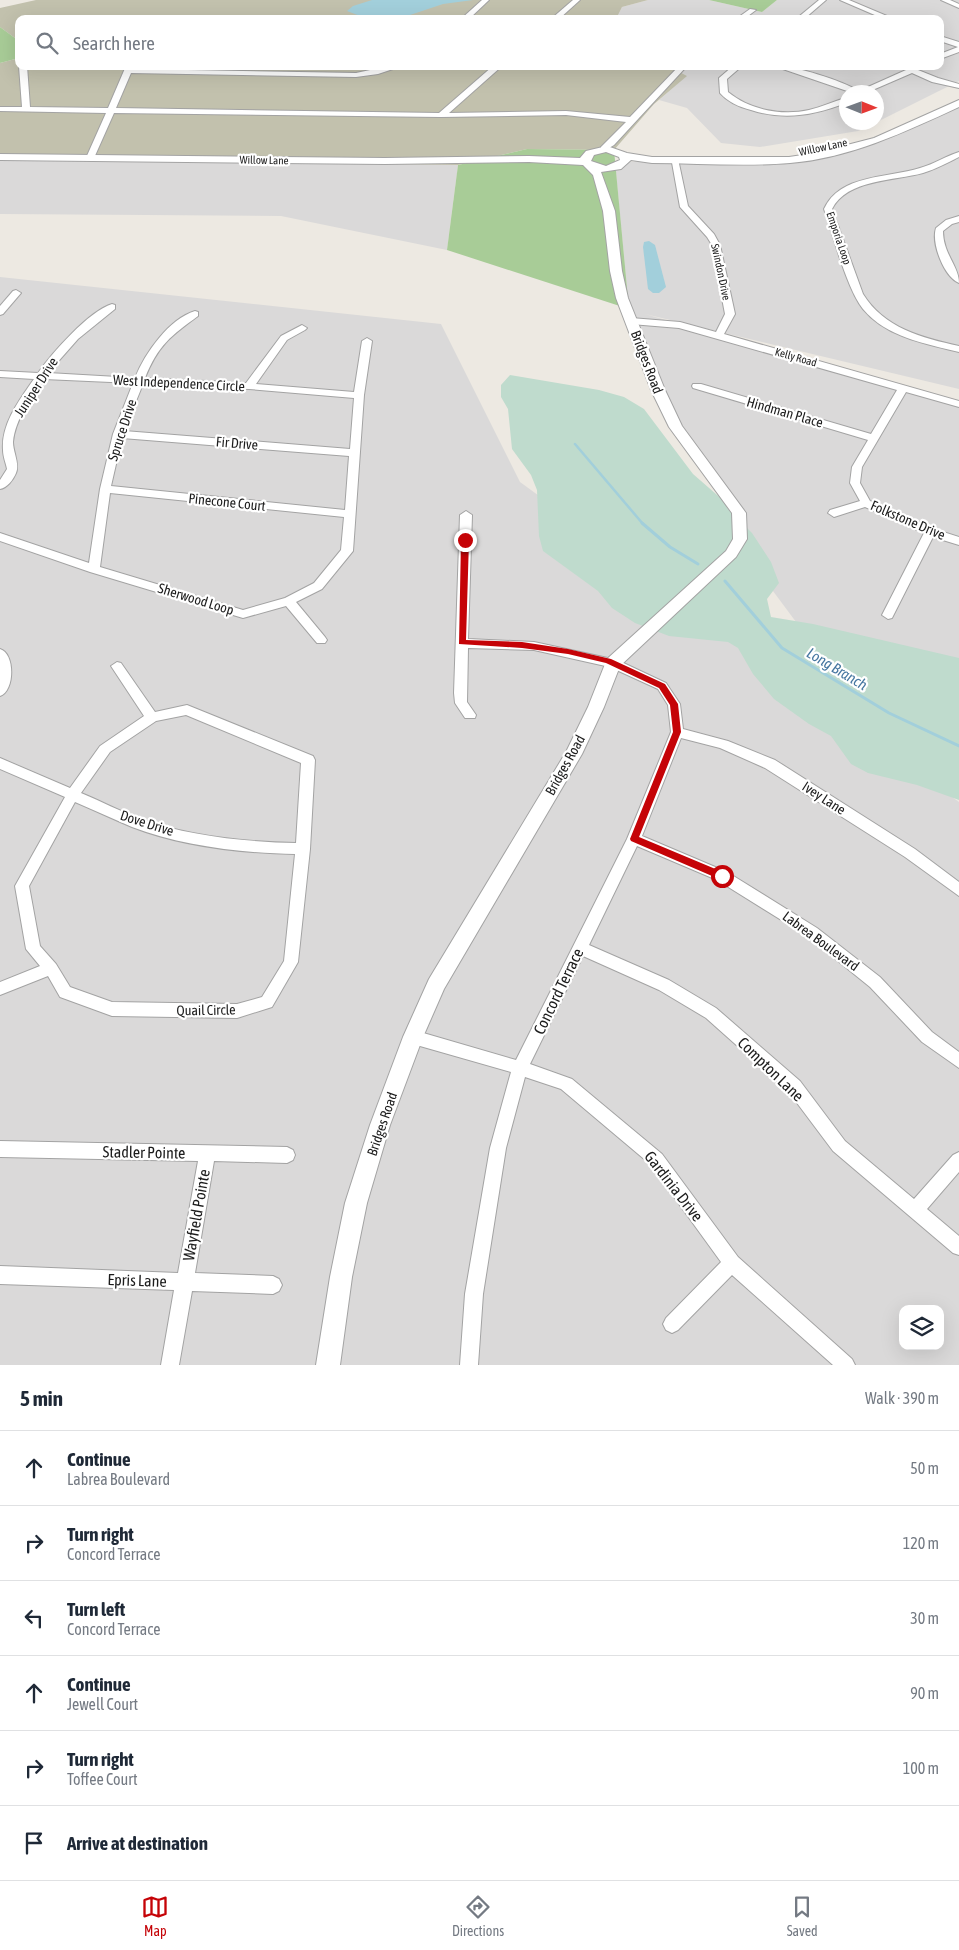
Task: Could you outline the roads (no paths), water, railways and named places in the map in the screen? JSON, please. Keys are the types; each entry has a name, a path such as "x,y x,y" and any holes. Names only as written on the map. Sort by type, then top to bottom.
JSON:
{"street":[{"path":"469,15 486,0"},
{"path":"559,15 577,0"},
{"path":"804,15 823,0"},
{"path":"843,0 881,15"},
{"path":"945,0 959,6"},
{"path":"745,15 752,10"},
{"path":"944,39 959,45"},
{"path":"944,55 959,49"},
{"path":"23,70 26,110"},
{"path":"90,158 129,70"},
{"path":"167,70 356,75 385,70"},
{"path":"441,115 493,70"},
{"name":"Bridges Road","path":"604,150 613,144 620,130 679,70"},
{"path":"733,70 723,78 724,93 740,104 770,114 790,116 809,114 839,103"},
{"path":"793,70 839,86"},
{"path":"879,85 912,70 935,80 959,86"},
{"path":"935,80 942,86 959,93"},
{"name":"Willow Lane","path":"767,158 828,147 868,136 959,93"},
{"name":"Willow Lane","path":"0,157 385,161 529,159 621,161 767,158 789,160 853,148 908,128 959,103"},
{"path":"0,109 110,112 441,115 566,113 630,122"},
{"name":"Bridges Road","path":"609,211 611,201 608,175 621,161 621,145 630,122"},
{"path":"589,160 604,150 621,161"},
{"name":"Emporia Loop","path":"959,154 922,171 845,190 832,199 828,209 858,294 866,306 881,319 907,334 959,349"},
{"name":"Swindon Drive","path":"674,159 684,208 711,236 716,245 730,314 719,335"},
{"name":"Bridges Road","path":"328,1365 341,1277 356,1204 380,1124 413,1037 436,985 573,754 596,707 613,663 731,554 741,532 739,513 733,503 690,448 666,408 622,298 616,271 609,211 598,175 589,160"},
{"path":"959,219 949,222 939,230 938,240 951,272 959,280"},
{"path":"0,312 16,293"},
{"name":"Juniper Drive","path":"0,486 7,480 12,470 12,461 7,446 11,427 40,376 78,333 112,307"},
{"name":"Spruce Drive","path":"94,569 105,489 118,434 147,361 166,335 195,314"},
{"name":"Kelly Road","path":"631,321 668,323 719,335 959,404"},
{"path":"249,386 284,338 302,328"},
{"name":"Sherwood Loop","path":"0,537 94,569 243,614 289,601 318,586 347,551 359,395 367,341"},
{"name":"West Independence Circle","path":"0,374 249,386 359,395"},
{"name":"Hindman Place","path":"697,386 873,438"},
{"name":"Folkstone Drive","path":"903,388 857,467 855,483 866,503 930,532 959,541"},
{"name":"Fir Drive","path":"118,434 355,453"},
{"name":"Pinecone Court","path":"105,489 350,514"},
{"path":"834,513 866,503"},
{"path":"466,515 460,693 461,703 470,715"},
{"path":"888,615 930,532"},
{"path":"289,601 321,640"},
{"name":"Concord Terrace","path":"462,642 534,646 613,663 662,686 674,704 677,732 634,839 520,1068 498,1148 474,1294 469,1365"},
{"path":"0,653 5,664 6,677 0,691"},
{"path":"117,666 152,717"},
{"name":"Quail Circle","path":"188,710 308,760 291,962 267,1002 237,1011 112,1009 65,992 51,968 33,949 22,886 73,794 106,749 152,717 188,710"},
{"name":"Ivey Lane","path":"677,732 722,744 770,764 910,853 959,890"},
{"name":"Dove Drive","path":"0,763 137,823 170,833 259,848 302,849"},
{"name":"Labrea Boulevard","path":"634,839 722,876 812,932 875,982 927,1037 959,1061"},
{"name":"Compton Lane","path":"579,947 664,984 711,1013 794,1086 839,1146 959,1247"},
{"path":"0,989 51,968"},
{"name":"Gardinia Drive","path":"413,1037 520,1068 566,1084 656,1159 732,1263 846,1365"},
{"name":"Stadler Pointe","path":"0,1149 287,1155"},
{"name":"Wayfield Pointe","path":"170,1365 207,1154"},
{"path":"916,1209 959,1160"},
{"path":"672,1324 732,1263"},
{"name":"Epris Lane","path":"0,1275 273,1285"}],"water":[{"path":"372,0 473,0 443,4 410,15 358,15 347,11 353,6"},
{"path":"649,241 655,245 666,287 659,293 653,293 648,289 643,247 644,242"}],"waterway":[{"name":"Long Branch","path":"575,444 643,523"},
{"name":"Long Branch","path":"643,523 670,547 698,564"},
{"name":"Long Branch","path":"725,581 782,648 889,713 959,746"}]}
